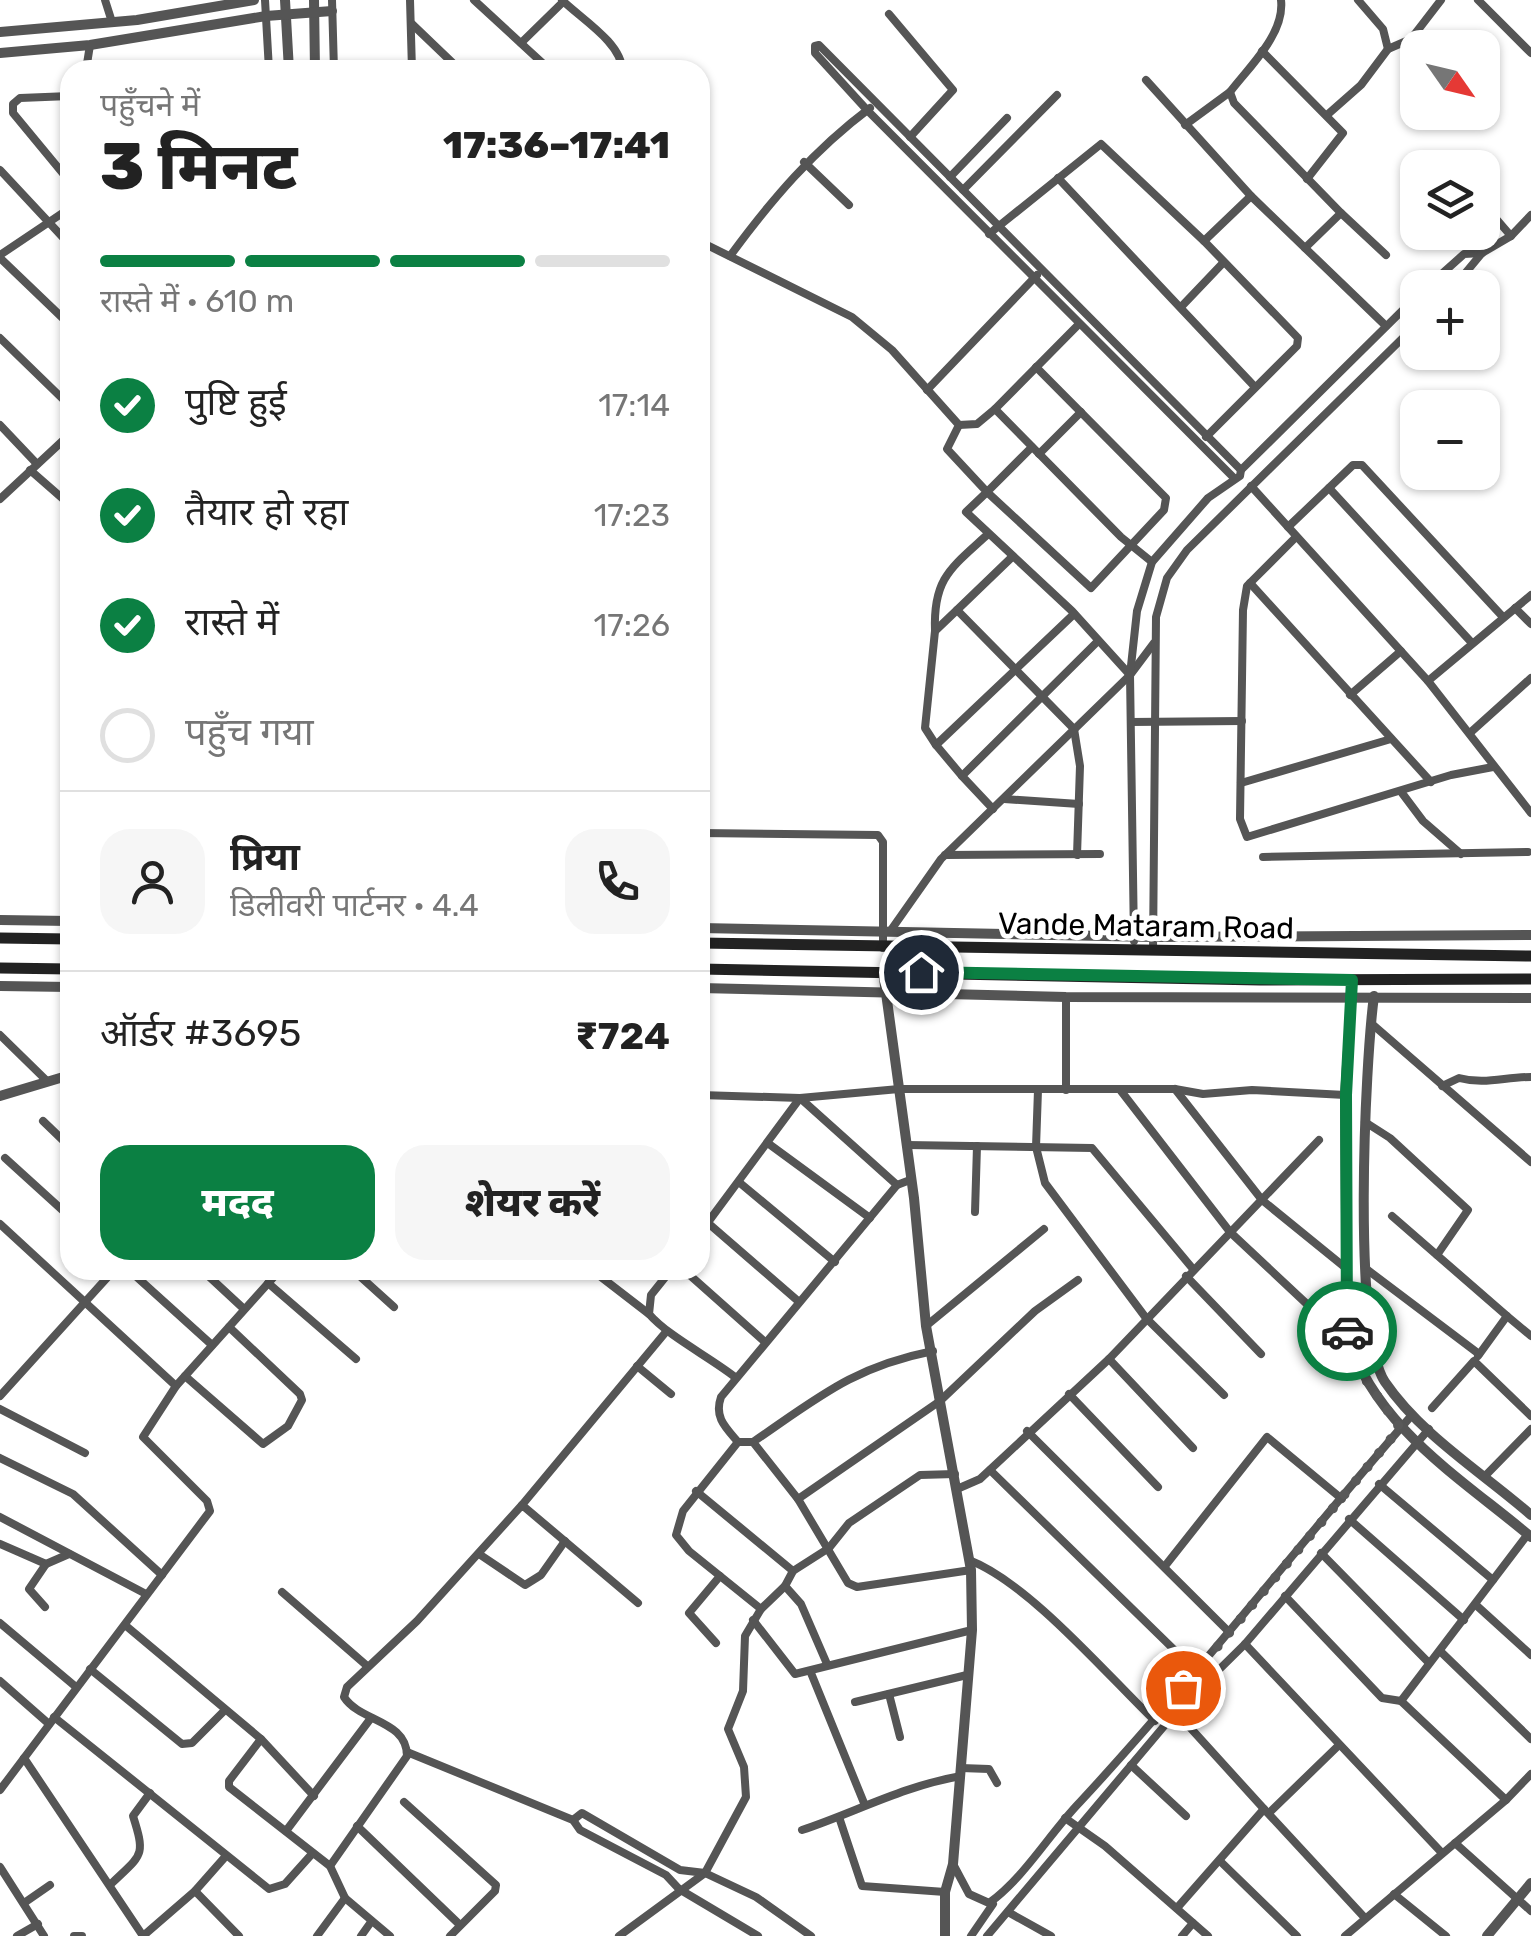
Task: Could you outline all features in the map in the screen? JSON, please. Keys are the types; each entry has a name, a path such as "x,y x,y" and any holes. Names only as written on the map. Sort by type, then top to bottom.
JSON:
{"main road":[{"path":"0,938 60,939"},
{"name":"Vande Mataram Road","path":"710,943 1531,956"},
{"path":"0,968 60,969"},
{"name":"Vande Mataram Road","path":"710,969 1352,980 1531,979"}],"street":[{"path":"106,0 112,22"},
{"path":"0,32 112,22 254,0"},
{"path":"265,0 268,60"},
{"path":"285,0 288,60"},
{"path":"410,0 412,60"},
{"path":"474,0 539,60"},
{"path":"1185,124 1230,92 1262,51 1282,11 1280,0"},
{"path":"1358,0 1383,29 1388,49"},
{"path":"1327,115 1361,85 1388,49 1411,39 1442,0"},
{"path":"1478,0 1531,53"},
{"path":"520,43 563,1 602,36 621,60"},
{"path":"314,6 315,60"},
{"path":"0,53 90,45 332,6 334,60"},
{"path":"889,14 953,90 910,137"},
{"path":"412,24 450,60"},
{"path":"1239,475 1207,436 1042,268 819,44 815,46 815,54 989,234 1199,444 1251,486 1428,680 1531,812"},
{"path":"88,60 90,45"},
{"path":"1262,51 1344,133 1307,178"},
{"path":"1146,80 1251,196 1386,326"},
{"path":"1230,92 1234,102 1386,256"},
{"path":"963,190 1058,95"},
{"path":"60,96 20,98 13,104 13,113 60,170"},
{"path":"730,256 804,162 846,122 875,102"},
{"path":"950,177 1007,118"},
{"path":"989,234 1105,143 1204,241 1222,264 1298,338 1297,346 1199,444"},
{"path":"804,162 849,205"},
{"path":"0,170 60,235"},
{"path":"1058,178 1255,387"},
{"path":"1204,241 1251,196"},
{"path":"1305,248 1341,213"},
{"path":"60,215 0,257 60,315"},
{"path":"1467,270 1482,253 1511,236 1531,215"},
{"path":"1500,223 1511,236"},
{"path":"710,246 796,293 852,317 892,350 959,426"},
{"path":"1446,270 1464,254 1482,253"},
{"path":"1181,307 1222,264"},
{"path":"927,390 1042,268"},
{"path":"1135,952 1130,675 1137,611 1152,562 1208,498 1239,475 1400,312"},
{"path":"959,426 977,424 995,409 1088,317"},
{"path":"0,338 60,396"},
{"path":"1153,951 1155,641 1167,578 1187,550 1400,341"},
{"path":"959,426 947,449 1091,588 1164,510 1166,498 1036,367"},
{"path":"995,409 1129,545 1152,562"},
{"path":"1082,412 966,512 1010,558 1074,614 1130,675"},
{"path":"0,425 60,494"},
{"path":"0,499 60,443"},
{"path":"1288,527 1352,465 1362,465 1503,618"},
{"path":"1329,488 1472,643"},
{"path":"988,534 942,577 934,601 935,632 925,728 993,809"},
{"path":"1296,536 1250,583 1243,610 1240,783 1241,830 1247,838 1493,767"},
{"path":"935,632 1010,558"},
{"path":"1250,583 1431,782"},
{"path":"1428,680 1531,595"},
{"path":"1516,608 1531,624"},
{"path":"957,610 1074,729 1079,804 1077,855"},
{"path":"936,745 1074,614"},
{"path":"962,776 1098,641"},
{"path":"887,931 946,854 1130,675 1155,641"},
{"path":"1350,695 1401,651"},
{"path":"1471,732 1531,678"},
{"path":"1131,722 1242,721"},
{"path":"1240,783 1391,739"},
{"path":"1402,793 1423,821 1462,854"},
{"path":"1003,798 1079,804"},
{"path":"710,834 878,835 883,842 887,931 883,948"},
{"path":"1263,857 1528,852"},
{"path":"946,854 1100,854"},
{"path":"0,920 60,921"},
{"path":"710,928 1154,937 1531,935"},
{"path":"883,972 926,1326 934,1351 970,1565 972,1630 953,1864 945,1892 945,1936"},
{"path":"1352,980 1346,1095 1347,1336 1356,1366 1400,1428 1530,1536 1401,1701"},
{"path":"0,986 60,987"},
{"path":"710,988 1066,997 1531,998"},
{"path":"1374,996 1365,1122 1366,1268 1373,1352 1382,1379 1412,1415 1531,1515"},
{"path":"1066,997 1066,1090"},
{"path":"1370,1021 1531,1162"},
{"path":"0,1036 47,1082"},
{"path":"1442,1086 1459,1078 1480,1084 1502,1077 1531,1076"},
{"path":"0,1096 60,1078"},
{"path":"710,1096 800,1098 899,1088 1175,1089 1203,1094 1252,1090 1346,1095"},
{"path":"1175,1089 1262,1200 1347,1269"},
{"path":"1038,1090 1036,1147 1045,1184 1146,1318 1224,1394"},
{"path":"1121,1091 1230,1232 1309,1306"},
{"path":"710,1220 800,1098"},
{"path":"800,1098 896,1186"},
{"path":"43,1121 60,1137"},
{"path":"1365,1122 1390,1138 1468,1210 1437,1255"},
{"path":"957,1489 990,1470 1027,1431 1109,1358 1320,1140"},
{"path":"769,1144 870,1218"},
{"path":"907,1145 1092,1148 1102,1155 1190,1272 1261,1354"},
{"path":"974,1212 977,1146"},
{"path":"5,1158 60,1207"},
{"path":"738,1442 717,1413 720,1397 896,1186 910,1180"},
{"path":"740,1183 834,1262"},
{"path":"1392,1216 1531,1336"},
{"path":"0,1224 60,1279"},
{"path":"710,1225 798,1301"},
{"path":"926,1326 1044,1229"},
{"path":"1366,1268 1476,1358 1531,1416"},
{"path":"61,1280 176,1386"},
{"path":"0,1393 105,1280"},
{"path":"140,1280 212,1346"},
{"path":"212,1280 244,1310"},
{"path":"0,1790 210,1511 207,1502 143,1437 176,1386 270,1280"},
{"path":"364,1280 394,1307"},
{"path":"605,1280 649,1314 665,1333 694,1344 735,1377"},
{"path":"649,1314 650,1295 662,1280"},
{"path":"695,1280 765,1342"},
{"path":"798,1499 940,1401 1035,1311 1078,1280"},
{"path":"268,1283 356,1359"},
{"path":"1432,1408 1507,1316"},
{"path":"185,1376 263,1444 288,1426 300,1394 229,1328"},
{"path":"330,1866 407,1752 404,1739 349,1705 344,1697 347,1686 417,1621 480,1554 665,1333"},
{"path":"760,1608 676,1535 683,1510 738,1442 753,1442 842,1379 886,1361 934,1351"},
{"path":"1109,1358 1193,1448"},
{"path":"638,1366 671,1394"},
{"path":"1069,1394 1158,1488"},
{"path":"0,1410 85,1453"},
{"path":"971,1936 1065,1818 1155,1721 1412,1415"},
{"path":"987,1936 1130,1764 1245,1644 1429,1429"},
{"path":"1486,1476 1531,1429"},
{"path":"1027,1431 1228,1631"},
{"path":"1165,1566 1268,1437 1342,1500"},
{"path":"753,1442 798,1499 848,1582 857,1587 970,1565 986,1566 1025,1596 1155,1721"},
{"path":"0,1458 73,1494 162,1575"},
{"path":"990,1470 1197,1672"},
{"path":"618,1936 705,1874 746,1797 744,1767 728,1729 743,1692 745,1636 760,1608 785,1586 793,1572 829,1548 849,1523 920,1475 955,1474"},
{"path":"1379,1484 1493,1580"},
{"path":"696,1492 793,1572"},
{"path":"522,1504 638,1603"},
{"path":"0,1518 146,1594"},
{"path":"1349,1518 1464,1620"},
{"path":"480,1554 525,1585 541,1575 565,1541"},
{"path":"0,1544 46,1564"},
{"path":"45,1607 29,1589 46,1564 69,1553"},
{"path":"1321,1553 1429,1663"},
{"path":"716,1643 690,1612 720,1576"},
{"path":"785,1586 800,1604 827,1664"},
{"path":"282,1592 366,1665"},
{"path":"1285,1596 1382,1698 1401,1701 1506,1800"},
{"path":"1476,1605 1531,1655"},
{"path":"753,1620 790,1672 812,1674 827,1664 972,1630"},
{"path":"0,1623 76,1687"},
{"path":"125,1625 261,1739 314,1796"},
{"path":"1245,1644 1442,1852"},
{"path":"1440,1652 1531,1740"},
{"path":"90,1669 182,1744 192,1744 224,1710"},
{"path":"812,1674 864,1803"},
{"path":"856,1702 966,1675"},
{"path":"0,1681 150,1793 269,1889 276,1889 311,1855"},
{"path":"889,1694 900,1736"},
{"path":"1176,1712 1364,1917"},
{"path":"286,1831 371,1718"},
{"path":"261,1739 232,1774 229,1787 311,1855 330,1866 344,1898 390,1936"},
{"path":"1178,1908 1267,1811 1338,1746"},
{"path":"407,1752 573,1820 580,1830 666,1875 679,1889 758,1936"},
{"path":"24,1758 143,1936 195,1891 226,1857"},
{"path":"1130,1764 1186,1816"},
{"path":"802,1830 840,1820 864,1803 961,1772 989,1769 998,1783"},
{"path":"1344,1936 1506,1800 1531,1774"},
{"path":"111,1884 141,1856 143,1842 133,1816 150,1793"},
{"path":"404,1802 496,1885 496,1892 450,1936"},
{"path":"573,1820 582,1813 680,1870 705,1874 756,1897 811,1936"},
{"path":"1065,1818 1208,1936"},
{"path":"840,1820 862,1886 945,1892"},
{"path":"357,1826 460,1924"},
{"path":"1455,1843 1531,1911"},
{"path":"1220,1861 1297,1936"},
{"path":"953,1864 969,1894 988,1904 1003,1893"},
{"path":"0,1867 44,1936"},
{"path":"1488,1936 1531,1883"},
{"path":"24,1903 50,1884"},
{"path":"195,1891 238,1936"},
{"path":"1394,1894 1446,1936"},
{"path":"318,1936 344,1898"},
{"path":"1008,1912 1051,1936"},
{"path":"361,1936 372,1922"},
{"path":"1182,1936 1193,1923"},
{"path":"17,1936 38,1924"},
{"path":"74,1936 82,1936"}],"way so far":[{"path":"1183,1688 1400,1428 1372,1394 1356,1366 1347,1331"}],"route":[{"path":"921,972 1352,980 1346,1095 1347,1331"}]}
